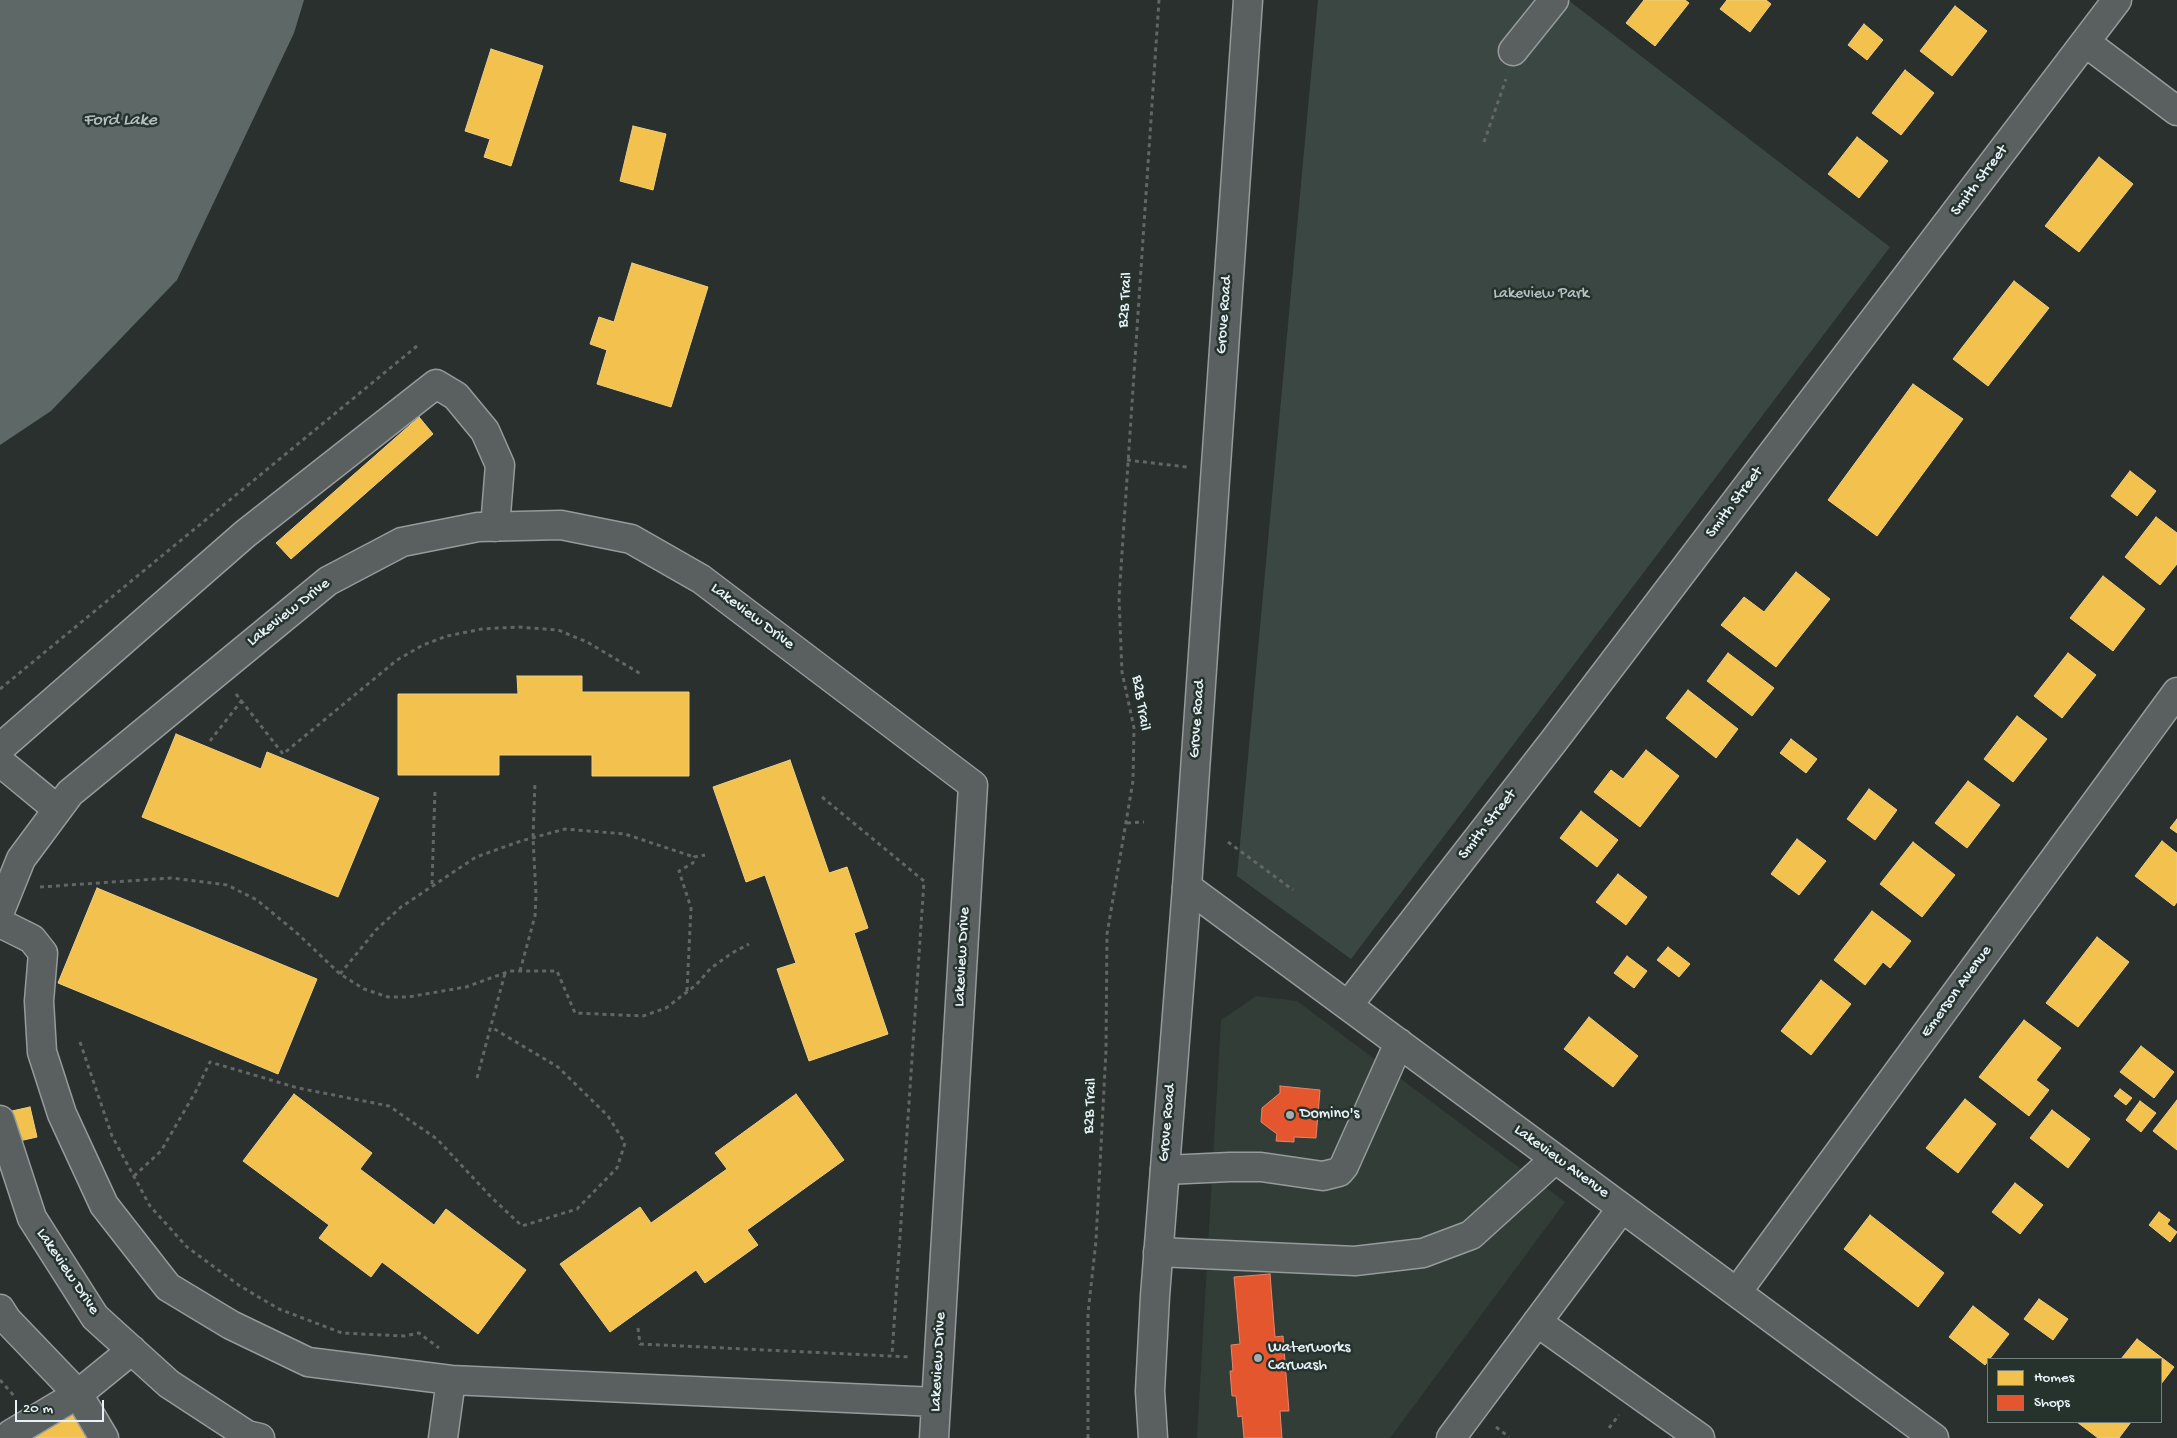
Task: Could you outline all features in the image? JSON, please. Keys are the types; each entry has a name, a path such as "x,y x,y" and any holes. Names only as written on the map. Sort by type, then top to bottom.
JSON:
{"street":[{"name":"Grove Road","path":"1152,1438 1150,1391 1158,1252 1187,887 1248,0"},
{"path":"1514,51 1554,0"},
{"name":"Smith Street","path":"1348,1004 1553,742 2117,0"},
{"path":"2086,42 2177,111"},
{"path":"0,748 244,534 436,384 456,396 485,431 500,465 495,527"},
{"name":"Lakeview Drive","path":"4,901 21,859 70,793 328,581 402,542 478,527 561,525 631,539 701,579 973,785 934,1438"},
{"name":"Emerson Avenue","path":"1737,1292 2177,692"},
{"path":"0,762 57,809"},
{"name":"Lakeview Avenue","path":"1187,887 1934,1438"},
{"path":"0,923 32,939 43,953 39,1001 42,1052 62,1114 104,1205 168,1287 230,1325 308,1362 454,1380 936,1402"},
{"path":"1165,1170 1261,1167 1323,1176 1339,1172 1344,1166 1399,1043"},
{"name":"Lakeview Drive","path":"0,1120 32,1218 95,1317 169,1384 251,1437"},
{"path":"1158,1252 1355,1261 1423,1253 1471,1235 1555,1159"},
{"path":"1451,1438 1622,1208"},
{"path":"0,1309 7,1320 78,1394 104,1438"},
{"path":"1537,1322 1700,1438"},
{"path":"13,1438 11,1434 78,1394 132,1350"},
{"path":"443,1438 454,1380"}],"path":[{"name":"B2B Trail","path":"1088,1438 1088,1313 1096,1241 1106,1050 1107,934 1133,781 1134,728 1122,672 1119,598 1159,0"},
{"path":"1484,142 1499,103 1514,51"},
{"path":"0,689 417,346"},
{"path":"1127,460 1168,465"},
{"path":"229,687 242,700 283,754 397,660 423,645 447,636 482,629 518,627 558,630 587,642 641,674"},
{"path":"210,741 242,700"},
{"path":"520,971 534,916 536,894 533,838 535,782"},
{"path":"432,885 435,790"},
{"path":"822,797 924,881 892,1355"},
{"path":"1127,823 1144,822"},
{"path":"340,974 376,930 401,907 432,885 476,857 533,838 565,829 625,834 694,857 705,854"},
{"path":"1228,842 1293,890"},
{"path":"687,992 691,908 679,871 692,863 694,857"},
{"path":"4,901 171,878 227,885 257,900 298,934 340,974 364,989 388,997 408,997 466,987 505,973 520,971 557,972 575,1013 643,1016 666,1008 687,992 711,968 748,944"},
{"path":"477,1078 505,973"},
{"path":"134,1176 161,1151 196,1092 210,1062 298,1088 389,1106 437,1139 492,1198 522,1226 578,1210 617,1168 625,1142 608,1116 558,1067 491,1027"},
{"path":"80,1042 112,1136 150,1206 186,1248 240,1286 279,1309 342,1333 404,1336 420,1332 457,1364 454,1380"},
{"path":"638,1328 640,1344 919,1357"}],"shaded area":[{"path":"1256,996 1297,1001 1565,1202 1390,1438 1197,1438 1221,1020"}],"green space":[{"name":"Lakeview Park","path":"1318,0 1568,0 1890,247 1351,959 1237,876"}],"water":[{"name":"Ford Lake","path":"0,0 304,0 294,33 177,280 51,411 0,445"}],"building: Homes":[{"path":"1644,0 1685,0 1689,3 1655,46 1626,23"},
{"path":"1727,0 1766,0 1771,4 1750,32 1720,9"},
{"path":"1955,6 1987,31 1952,76 1920,51"},
{"path":"1864,24 1883,40 1867,60 1848,45"},
{"path":"491,49 543,66 511,166 484,157 490,139 465,131"},
{"path":"1905,70 1934,93 1901,135 1872,113"},
{"path":"633,126 666,134 653,190 620,181"},
{"path":"1857,137 1888,161 1859,198 1828,174"},
{"path":"2099,157 2133,184 2079,252 2045,226"},
{"path":"632,263 708,287 671,407 597,384 607,350 590,344 599,317 614,322"},
{"path":"2014,281 2049,308 1988,386 1953,359"},
{"path":"1913,384 1963,419 1877,536 1828,500"},
{"path":"419,417 433,434 291,559 276,543"},
{"path":"2130,471 2156,491 2137,516 2111,496"},
{"path":"2156,517 2177,533 2177,564 2160,585 2125,557"},
{"path":"1796,572 1830,599 1776,667 1721,625 1744,597 1764,612"},
{"path":"2103,576 2145,609 2113,651 2070,618"},
{"path":"1728,653 1774,688 1752,716 1707,681"},
{"path":"2068,653 2096,675 2062,718 2034,696"},
{"path":"517,676 582,676 582,692 689,692 689,776 592,776 592,755 499,755 499,775 398,775 398,694 518,694"},
{"path":"1688,690 1738,729 1716,758 1666,718"},
{"path":"2017,716 2047,739 2013,782 1984,759"},
{"path":"176,734 261,769 267,752 379,798 338,897 142,817"},
{"path":"1791,739 1817,759 1806,773 1780,753"},
{"path":"1646,750 1679,776 1640,827 1594,792 1611,770 1623,779"},
{"path":"790,760 829,873 847,867 868,928 854,933 888,1034 809,1061 777,969 796,963 765,875 746,882 713,787"},
{"path":"1968,781 2000,805 1967,848 1935,823"},
{"path":"1869,789 1897,810 1875,840 1847,819"},
{"path":"1581,811 1618,840 1597,867 1560,838"},
{"path":"2177,819 2177,833 2170,828"},
{"path":"1797,839 1826,861 1799,895 1771,874"},
{"path":"2162,841 2177,853 2177,902 2174,906 2135,876"},
{"path":"1913,842 1955,875 1922,917 1880,884"},
{"path":"1618,874 1647,897 1626,925 1596,902"},
{"path":"97,888 317,979 278,1074 58,983"},
{"path":"1872,911 1911,941 1890,968 1883,962 1865,985 1834,960"},
{"path":"2097,937 2129,962 2078,1027 2046,1003"},
{"path":"1668,947 1690,964 1679,977 1657,960"},
{"path":"1627,956 1647,971 1634,988 1614,973"},
{"path":"1821,980 1851,1004 1811,1055 1781,1031"},
{"path":"1589,1017 1638,1056 1613,1087 1564,1049"},
{"path":"2024,1020 2061,1048 2036,1080 2049,1090 2029,1116 1979,1077"},
{"path":"2141,1046 2174,1072 2154,1098 2120,1072"},
{"path":"2120,1089 2132,1098 2126,1105 2114,1096"},
{"path":"294,1094 372,1153 360,1169 434,1225 446,1209 526,1270 478,1334 382,1262 371,1277 319,1238 329,1225 243,1161"},
{"path":"796,1094 844,1160 747,1230 758,1245 705,1283 696,1270 610,1332 560,1264 640,1207 651,1223 727,1169 715,1153"},
{"path":"1965,1099 1996,1124 1958,1173 1926,1148"},
{"path":"2177,1100 2177,1150 2153,1131"},
{"path":"2140,1101 2156,1113 2141,1132 2126,1120"},
{"path":"30,1107 37,1137 19,1141 12,1111"},
{"path":"2052,1110 2090,1139 2068,1168 2030,1138"},
{"path":"2015,1183 2043,1205 2020,1234 1992,1212"},
{"path":"2159,1212 2170,1220 2167,1224 2177,1232 2170,1242 2149,1225"},
{"path":"1870,1215 1944,1273 1918,1307 1844,1249"},
{"path":"2039,1299 2068,1319 2053,1340 2024,1319"},
{"path":"1973,1306 2009,1334 1990,1358 1987,1358 1985,1365 1949,1337"},
{"path":"2137,1339 2174,1367 2162,1383 2162,1358 2122,1358"},
{"path":"74,1409 92,1438 32,1438 31,1435"},
{"path":"2078,1423 2130,1423 2119,1438 2098,1438"}],"building: Shops":[{"name":"Domino's","path":"1280,1086 1320,1090 1316,1138 1294,1137 1294,1142 1276,1141 1277,1134 1261,1122 1262,1108 1280,1093"},
{"name":"Waterworks Carwash","path":"1270,1274 1275,1337 1283,1336 1289,1411 1280,1411 1282,1438 1244,1438 1242,1416 1238,1417 1236,1396 1232,1396 1230,1371 1233,1371 1231,1345 1240,1344 1234,1277"}],"place":[{"name":"Domino's","path":"1290,1115"},
{"name":"Waterworks Carwash","path":"1258,1358"}]}
